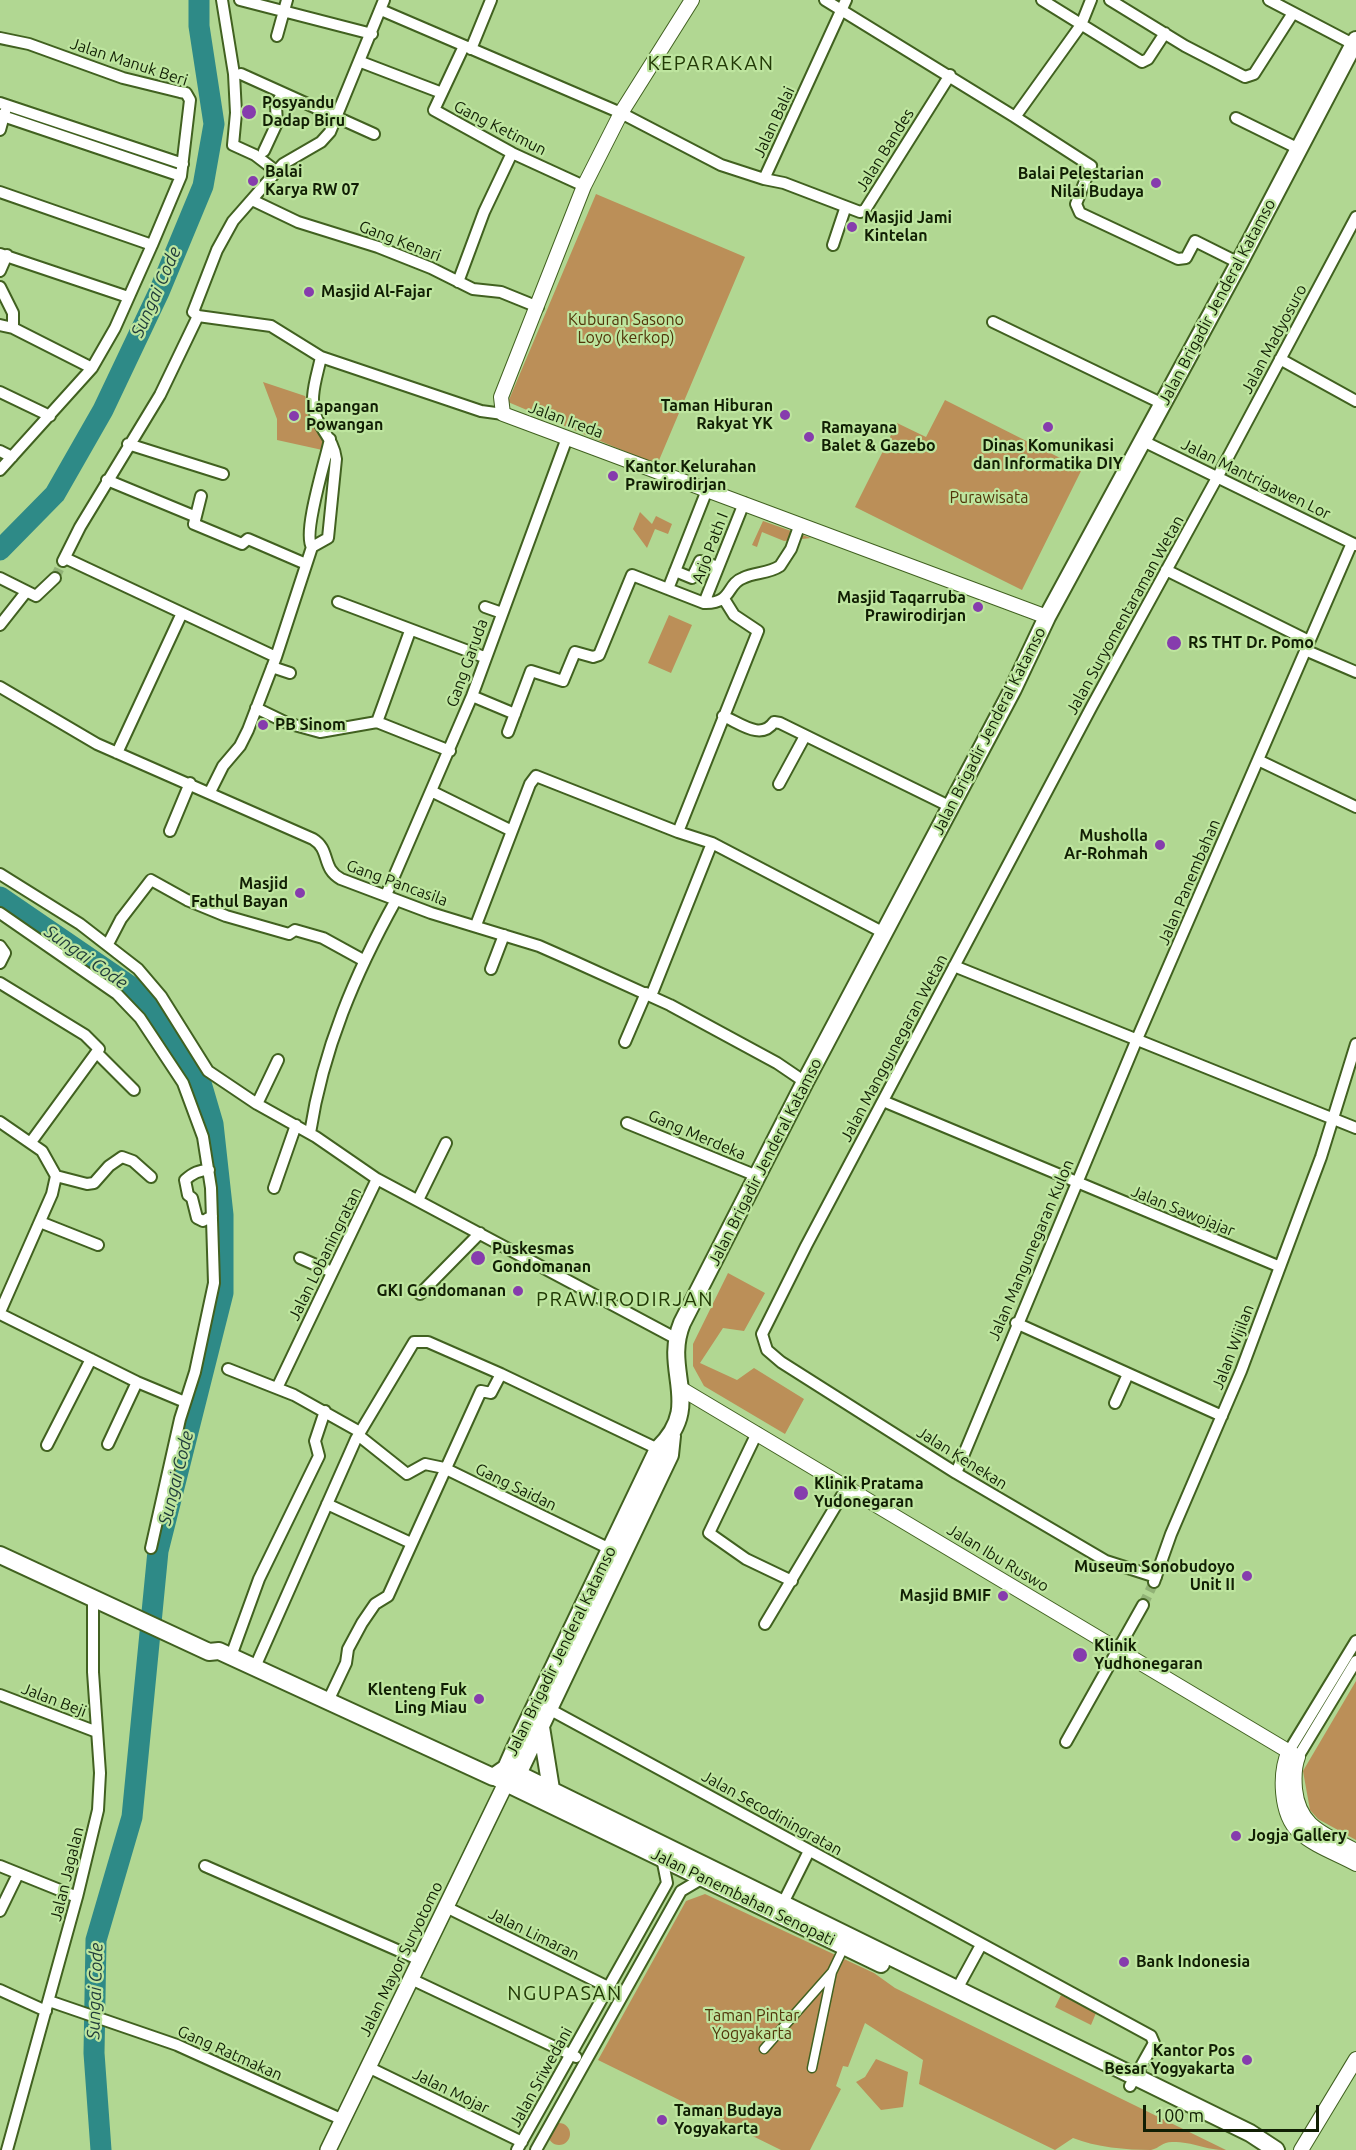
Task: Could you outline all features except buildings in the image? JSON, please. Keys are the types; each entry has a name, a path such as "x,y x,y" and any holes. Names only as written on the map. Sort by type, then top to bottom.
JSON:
{"main road":[{"name":"Jalan Brigadir Jenderal Katamso","path":"506,1775 541,1727 670,1455 672,1436 681,1413 677,1340 682,1323 805,1082 886,934 1013,689 1047,617 1239,263 1355,42"},
{"name":"Jalan Brigadir Jenderal Katamso","path":"506,1775 658,1449 672,1436"},
{"path":"0,1543 129,1609"},
{"path":"0,1555 93,1598 129,1609"},
{"name":"Jalan Panembahan Senopati","path":"129,1609 191,1638 209,1652 225,1654 328,1701 506,1775 550,1789 957,1989 1264,2150"},
{"path":"541,1727 550,1789"},
{"name":"Jalan Panembahan Senopati","path":"506,1775 662,1858 844,1947 1132,2081 1250,2133 1275,2150"},
{"name":"Jalan Mayor Suryotomo","path":"328,2150 446,1906 506,1775"}],"street":[{"path":"222,0 234,74 236,113 233,145 255,155 276,171"},
{"path":"240,0 372,34"},
{"path":"277,36 287,0"},
{"name":"Gang Ketimun","path":"491,0 468,48 434,107 436,112 512,153 584,186"},
{"name":"Jalan Ireda","path":"692,0 621,113 584,186 501,397 503,414 1047,617"},
{"path":"825,0 844,5 1091,166 1076,204 1080,213 1178,259 1186,258 1195,241 1239,263"},
{"path":"1042,0 1142,62 1148,59 1165,33"},
{"path":"1015,117 1081,25 1091,0"},
{"path":"1110,0 1245,77 1254,74 1293,13"},
{"path":"1269,0 1355,42"},
{"path":"198,316 193,308 217,250 233,220 276,171 291,158 321,142 337,118 383,5"},
{"name":"Jalan Balai","path":"383,5 468,48 621,113 721,165 764,179 844,5"},
{"name":"Jalan Manuk Beri","path":"0,38 29,44 123,78 186,93 190,100 181,176 111,336 92,368 0,470"},
{"path":"361,62 442,93"},
{"path":"241,74 374,134"},
{"name":"Jalan Bandes","path":"764,179 784,183 846,208 860,212 865,210 950,75"},
{"path":"264,151 277,123 276,106 282,93"},
{"path":"3,110 61,136 183,164"},
{"path":"3,110 65,125 181,176"},
{"path":"0,130 3,110"},
{"path":"1236,118 1299,149"},
{"path":"61,136 65,125"},
{"path":"458,282 484,212 512,153"},
{"path":"0,192 152,245"},
{"name":"Gang Kenari","path":"252,200 289,218 378,247 473,289 501,292 538,307"},
{"path":"833,245 846,208"},
{"name":"Jalan Madyosuro","path":"1218,476 1280,359 1352,234 1356,217"},
{"path":"0,271 3,255 128,297"},
{"path":"0,287 13,314 13,328"},
{"path":"198,316 271,326 321,357 481,411 503,414"},
{"path":"198,316 160,395 107,480 64,560 182,613 274,662 290,673"},
{"path":"993,322 1163,404"},
{"path":"0,325 13,328 92,368"},
{"path":"312,547 325,542 329,533 336,459 330,439 318,423 313,406 321,357"},
{"path":"1280,359 1356,400"},
{"path":"0,392 50,416"},
{"name":"Gang Garuda","path":"310,1133 313,1108 346,1000 391,897 431,791 472,696 484,657 567,438"},
{"path":"210,792 225,762 240,746 274,662 312,547 308,540 313,507 330,439"},
{"name":"Jalan Mantrigawen Lor","path":"1143,441 1354,544"},
{"path":"128,444 223,474"},
{"path":"0,451 12,458"},
{"name":"Jalan Suryomentaraman Wetan","path":"1060,768 1218,476"},
{"path":"107,480 194,516"},
{"path":"668,589 707,490"},
{"path":"201,496 194,516 195,524 243,544 248,539 306,564"},
{"name":"Arjo Path I","path":"704,603 744,503"},
{"path":"508,732 531,671 563,681 576,652 593,657 599,655 632,575 704,603 724,599 740,578 764,573 780,566 791,549 800,524"},
{"name":"Jalan Panembahan","path":"1137,1039 1307,645 1354,544"},
{"path":"675,571 692,578 700,561 718,567"},
{"path":"1166,570 1356,672"},
{"path":"0,578 39,596 55,578"},
{"path":"0,625 23,590"},
{"path":"678,832 759,629 734,615 724,599"},
{"path":"338,602 484,657"},
{"path":"485,607 502,613"},
{"path":"117,753 182,613"},
{"path":"377,722 410,631"},
{"name":"Gang Pancasila","path":"0,687 117,753 190,783 316,841 322,847 328,870 333,875 391,897 539,946 648,995 749,1048 805,1082"},
{"path":"472,696 515,714"},
{"path":"256,708 287,723 320,732 377,722 450,751"},
{"path":"723,716 761,732 768,730 776,722 951,807"},
{"path":"778,784 805,736"},
{"path":"1258,760 1356,807"},
{"name":"Jalan Manggunegaran Wetan","path":"764,1345 762,1334 766,1324 1060,768"},
{"path":"476,925 532,778 539,775 678,832 712,843 886,934"},
{"path":"170,831 190,783"},
{"path":"431,791 512,831"},
{"path":"624,1042 648,995 712,843"},
{"path":"0,874 108,944 138,969 161,996 208,1071 257,1104 310,1133 378,1179"},
{"path":"108,944 121,919 151,880 186,900 226,916 289,934 295,930 323,938 363,960"},
{"path":"0,913 117,994 140,1018 183,1083 203,1137 209,1170 215,1259 213,1294 195,1372 185,1402 152,1548"},
{"path":"491,969 504,935"},
{"path":"0,946 5,953 0,963"},
{"path":"954,966 1356,1128"},
{"path":"0,983 98,1045 97,1053 31,1142"},
{"name":"Jalan Mangunegaran Kulon","path":"956,1473 1016,1323 1137,1039"},
{"name":"Jalan Wijilan","path":"1155,1580 1171,1534 1222,1416 1309,1189 1356,1044"},
{"path":"97,1053 134,1090"},
{"path":"257,1104 278,1060"},
{"name":"Jalan Sawojajar","path":"883,1101 1278,1266"},
{"path":"0,1122 31,1142 47,1158 56,1176 52,1194 0,1313 138,1382 185,1402"},
{"name":"Gang Merdeka","path":"627,1123 757,1176"},
{"path":"274,1188 296,1125"},
{"path":"418,1200 446,1143"},
{"path":"56,1176 87,1184 94,1183 109,1166 122,1157 133,1161 151,1177"},
{"path":"209,1170 200,1170 191,1174 185,1180 185,1187 192,1198 197,1218 203,1221 212,1216"},
{"name":"Jalan Lobaningratan","path":"277,1388 378,1179 677,1340"},
{"path":"40,1222 98,1245"},
{"path":"420,1294 480,1233"},
{"path":"300,1258 332,1272"},
{"path":"1016,1323 1222,1416"},
{"path":"255,1667 358,1435 409,1348 417,1341 436,1345 501,1374 658,1449"},
{"name":"Jalan Kenekan","path":"764,1345 781,1362 956,1473 1106,1561 1155,1580"},
{"path":"47,1445 92,1359"},
{"path":"228,1369 277,1388 325,1411 358,1435"},
{"path":"328,1701 346,1663 348,1649 362,1623 375,1604 387,1598 444,1468 482,1391 491,1393 501,1374"},
{"path":"1115,1403 1128,1374"},
{"path":"108,1444 138,1382"},
{"name":"Jalan Ibu Ruswo","path":"680,1388 1294,1754"},
{"path":"225,1654 319,1456 315,1441 325,1411"},
{"path":"757,1433 709,1533 746,1559 792,1581"},
{"name":"Gang Saidan","path":"358,1435 407,1474 425,1464 444,1468 610,1549"},
{"path":"765,1624 847,1487"},
{"path":"327,1504 411,1543"},
{"name":"Jalan Jagalan","path":"7,2150 48,2006 98,1810 100,1773 93,1598"},
{"path":"1066,1742 1143,1605"},
{"path":"1356,1641 1294,1754 1283,1785 1292,1821 1305,1836 1356,1864"},
{"path":"1356,1661 1294,1754 1294,1779 1301,1816 1311,1826 1356,1851"},
{"name":"Jalan Beji","path":"0,1695 97,1732"},
{"name":"Jalan Secodiningratan","path":"549,1709 1151,2036 1154,2043 1132,2081"},
{"path":"783,1903 809,1851"},
{"path":"662,1858 667,1883 681,1891 703,1878"},
{"path":"0,1866 77,1897"},
{"path":"205,1866 420,1960"},
{"path":"0,1911 18,1874"},
{"name":"Jalan Sriwedani","path":"519,2146 667,1883"},
{"name":"Jalan Sriwedani","path":"536,2150 681,1891"},
{"name":"Jalan Limaran","path":"446,1906 608,1988"},
{"path":"957,1989 981,1945"},
{"path":"812,2068 832,1972 844,1947"},
{"path":"764,2049 832,1972"},
{"path":"411,1979 586,2061"},
{"path":"0,1990 48,2006"},
{"name":"Gang Ratmakan","path":"48,2006 78,2009 103,2017 217,2061 343,2120"},
{"path":"1301,2150 1356,2059"},
{"name":"Jalan Mojar","path":"368,2067 519,2146"},
{"path":"531,2126 546,2133"}],"green space":[{"name":"Kuburan Sasono Loyo (kerkop)","path":"596,194 745,257 657,465 508,402"},
{"name":"Lapangan Powangan","path":"263,382 305,396 327,451 277,440 277,419"},
{"name":"Purawisata","path":"945,400 1082,469 1022,590 855,507 897,423 926,437"},
{"path":"640,512 652,524 656,516 672,524 668,534 655,529 647,548 633,529"},
{"path":"763,521 811,538 784,541 762,532 757,547 752,545"},
{"path":"669,615 692,625 671,673 648,663"},
{"path":"728,1273 765,1293 744,1331 723,1328 700,1363 737,1380 754,1368 804,1399 785,1434 704,1386 693,1366 693,1344"},
{"path":"1356,1681 1356,1840 1318,1819 1310,1810 1303,1771"},
{"name":"Taman Pintar Yogyakarta","path":"705,1894 874,1973 895,1988 1226,2150 1172,2142 1151,2150 1132,2149 1101,2146 1073,2138 1055,2150 919,2084 923,2060 865,2023 848,2067 843,2066 836,2086 841,2089 810,2150 781,2150 598,2060 686,1901"},
{"path":"1061,1995 1096,2013 1091,2025 1055,2007"},
{"path":"876,2059 908,2072 903,2107 881,2110 856,2082 865,2077"},
{"path":"559,2123 567,2126 570,2134 567,2142 559,2145 551,2142 548,2134 551,2126"}],"waterway":[{"name":"Sungai Code","path":"0,550 55,494 103,410 159,292 203,186 214,124 199,26 199,0"},
{"name":"Sungai Code","path":"0,897 130,986 160,1020 201,1083 213,1124 223,1215 223,1293 158,1551 132,1817 96,1940 94,2053 101,2150"}],"tunnel":[{"path":"55,578 63,561"},
{"path":"1143,1605 1154,1582"}],"place":[{"name":"Posyandu Dadap Biru","path":"249,112"},
{"name":"Balai Karya RW 07","path":"253,181"},
{"name":"Balai Pelestarian Nilai Budaya","path":"1156,183"},
{"name":"Masjid Jami Kintelan","path":"852,227"},
{"name":"Masjid Al-Fajar","path":"309,292"},
{"name":"Taman Hiburan Rakyat YK","path":"785,415"},
{"name":"Lapangan Powangan","path":"294,416"},
{"name":"Dinas Komunikasi dan Informatika DIY","path":"1048,427"},
{"name":"Ramayana Balet & Gazebo","path":"809,437"},
{"name":"Kantor Kelurahan Prawirodirjan","path":"613,476"},
{"name":"Masjid Taqarruba Prawirodirjan","path":"978,607"},
{"name":"RS THT Dr. Pomo","path":"1174,643"},
{"name":"PB Sinom","path":"263,725"},
{"name":"Musholla Ar-Rohmah","path":"1160,845"},
{"name":"Masjid Fathul Bayan","path":"300,893"},
{"name":"Puskesmas Gondomanan","path":"478,1258"},
{"name":"GKI Gondomanan","path":"518,1291"},
{"name":"Klinik Pratama Yudonegaran","path":"801,1493"},
{"name":"Museum Sonobudoyo Unit II","path":"1247,1576"},
{"name":"Masjid BMIF","path":"1003,1596"},
{"name":"Klinik Yudhonegaran","path":"1080,1655"},
{"name":"Klenteng Fuk Ling Miau","path":"479,1699"},
{"name":"Jogja Gallery","path":"1236,1836"},
{"name":"Bank Indonesia","path":"1124,1962"},
{"name":"Kantor Pos Besar Yogyakarta","path":"1247,2060"},
{"name":"Taman Budaya Yogyakarta","path":"662,2120"}],"district":[{"name":"KEPARAKAN","path":"711,63"},
{"name":"PRAWIRODIRJAN","path":"625,1299"},
{"name":"NGUPASAN","path":"565,1993"}]}
